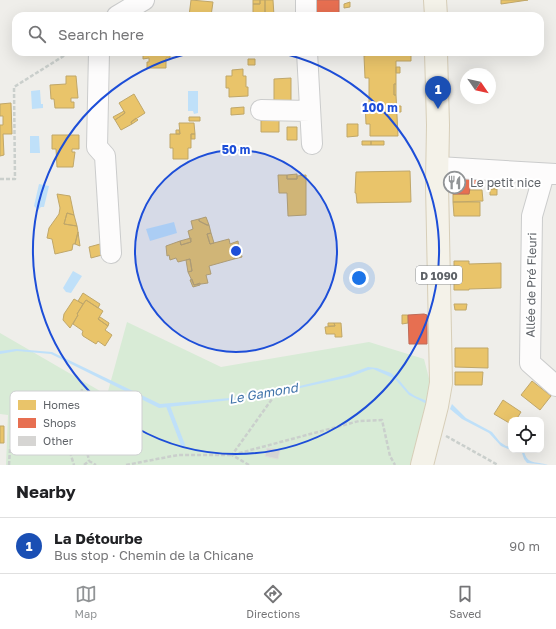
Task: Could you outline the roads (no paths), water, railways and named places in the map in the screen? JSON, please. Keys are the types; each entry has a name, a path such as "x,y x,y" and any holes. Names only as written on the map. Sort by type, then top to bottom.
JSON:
{"main road":[{"path":"435,0 436,12"},
{"name":"D 1090","path":"422,465 441,383 436,56"}],"street":[{"path":"124,12 144,0"},
{"path":"306,0 306,12"},
{"path":"99,56 97,147 104,156 111,253"},
{"path":"307,56 312,144"},
{"path":"261,110 310,111"},
{"path":"438,167 550,174"},
{"name":"Allée de Pré Fleuri","path":"550,174 532,216 530,363 556,386"}],"water":[{"path":"40,90 41,104 43,104 43,108 32,109 31,91"},
{"path":"188,91 198,91 198,113 194,114 193,111 188,111"},
{"path":"30,136 39,136 40,153 30,153"},
{"path":"39,184 49,186 44,207 41,207 38,210 34,206"},
{"path":"174,222 177,233 150,241 146,229"},
{"path":"73,271 82,276 71,293 66,292 63,288"},
{"path":"16,349 52,352 133,391 125,391 51,354 17,351 0,354 0,351"},
{"path":"368,367 377,368 391,373 409,392 427,401 427,404 409,395 395,379 373,369 350,377 291,390 240,399 159,408 142,400 142,395 160,404 242,397 291,388 346,375"},
{"path":"452,404 466,418 492,432 500,442 508,446 508,449 501,446 489,433 462,419 450,409"},
{"path":"522,453 524,453 527,459 530,461 548,465 527,463"}],"waterway":[{"path":"168,406 183,445"}],"place":[{"name":"La Détourbe","path":"438,109"},
{"name":"Le petit nice","path":"454,182"}],"water label":[{"name":"Le Gamond","path":"263,393"}]}
